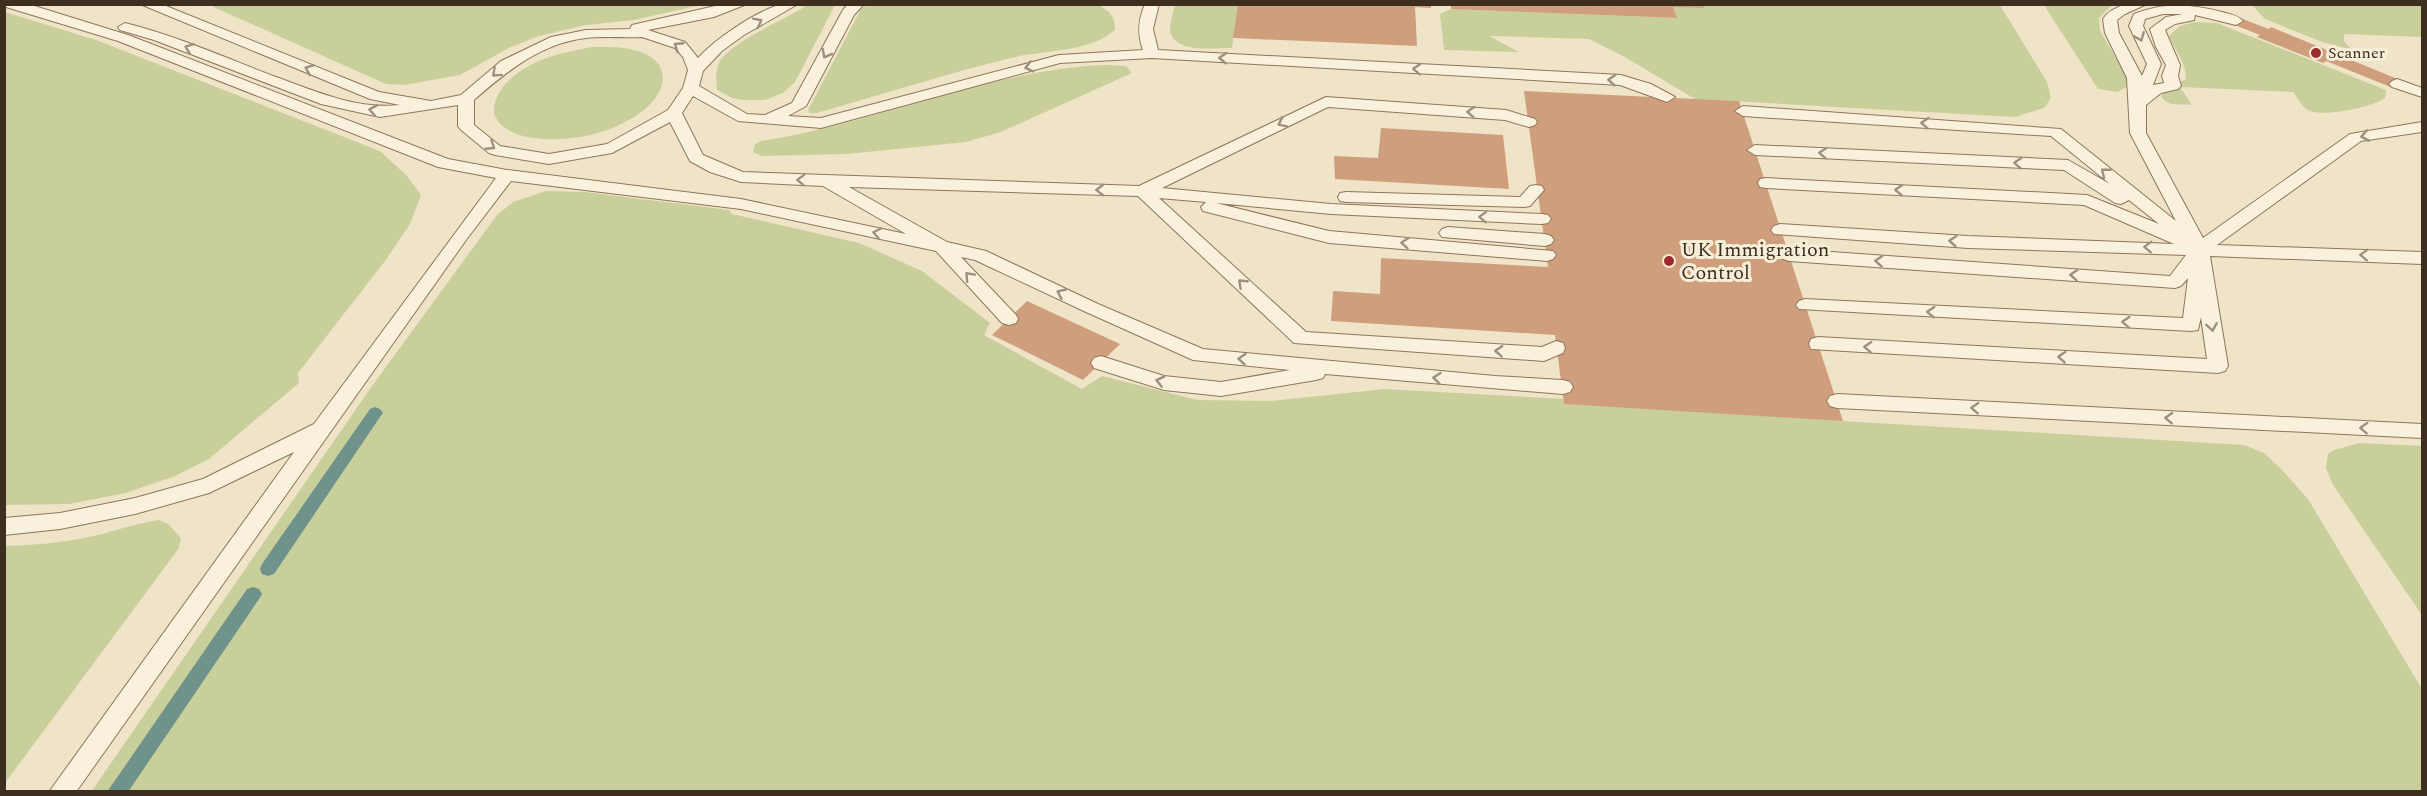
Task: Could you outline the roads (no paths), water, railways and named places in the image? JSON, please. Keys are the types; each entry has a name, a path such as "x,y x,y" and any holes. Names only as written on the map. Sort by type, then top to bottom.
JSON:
{"lane":[{"path":"11,4 123,38 444,162 507,175 741,204 980,255 1092,308 1200,355 1495,383 1563,387"},
{"path":"51,4 159,37 321,99"},
{"path":"147,4 375,96 431,105"},
{"path":"613,32 661,25 740,4"},
{"path":"466,99 466,126 495,150 549,159 612,148 674,113 691,88 696,70 709,52 723,41 791,4"},
{"path":"767,120 798,106 848,12 857,4"},
{"path":"1152,4 1144,22 1147,44 1152,54"},
{"path":"1818,344 2218,366 2200,249 2138,133 2135,78 2112,33 2110,19 2120,11 2140,4"},
{"path":"2187,4 2203,7 2236,21"},
{"path":"2138,104 2154,64 2136,26 2139,17 2148,12 2189,9 2236,21"},
{"path":"2138,104 2156,89 2173,86 2170,76 2174,65 2163,47 2157,29 2171,20 2205,15 2236,21"},
{"path":"185,63 380,112 466,99 506,64 556,40 585,33 642,33 663,38 680,45 690,55 696,70"},
{"path":"691,88 744,118 821,123 1059,58 1152,54 1622,80 1646,87 1667,98"},
{"path":"231,65 304,108"},
{"path":"2397,84 2422,93"},
{"path":"1142,191 1326,102 1506,115 1529,122"},
{"path":"1743,111 2055,132 2200,249"},
{"path":"674,113 696,158 741,177 1524,202 1536,190"},
{"path":"1789,255 2175,282 2200,249 2356,137 2422,128"},
{"path":"1755,150 2068,165 2200,249"},
{"path":"62,792 460,236 507,175"},
{"path":"826,181 942,247 1009,319"},
{"path":"1766,183 2087,200 2200,249"},
{"path":"1142,191 1331,209 1542,219"},
{"path":"1142,191 1329,237 1546,247"},
{"path":"1142,191 1301,338 1544,354 1556,348"},
{"path":"1780,230 1968,242 2422,258"},
{"path":"1805,306 2191,325 2200,249"},
{"path":"1101,363 1164,383 1221,389 1342,369"},
{"path":"1837,401 2422,431"},
{"path":"4,527 60,521 135,506 209,485 323,429"}],"waterway":[{"path":"268,569 375,413"},
{"path":"116,792 253,594"}],"place":[{"name":"Scanner","path":"2316,53"},
{"name":"UK Immigration Control","path":"1669,261"}]}
